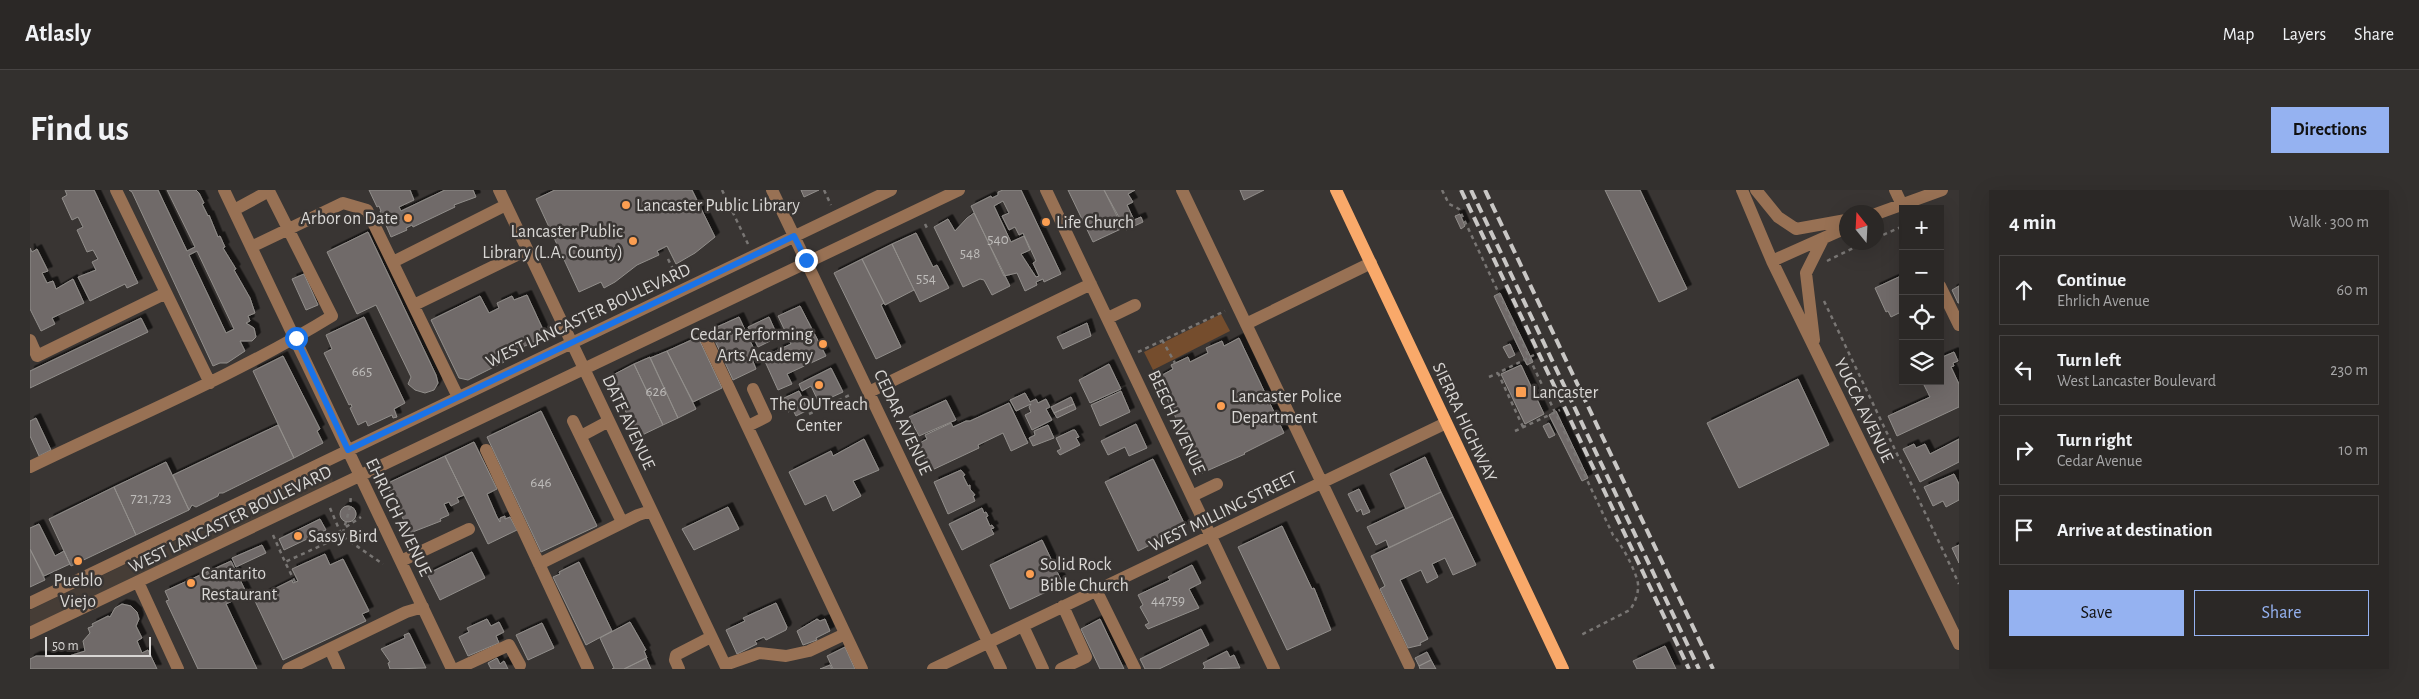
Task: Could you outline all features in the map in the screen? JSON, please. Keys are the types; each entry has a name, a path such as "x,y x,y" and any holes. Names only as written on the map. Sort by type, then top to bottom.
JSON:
{"main road":[{"name":"SIERRA HIGHWAY","path":"1336,190 1563,669"}],"street":[{"path":"116,190 210,383"},
{"name":"EHRLICH AVENUE","path":"224,190 452,669"},
{"name":"DATE AVENUE","path":"499,190 726,667"},
{"name":"CEDAR AVENUE","path":"772,190 1001,669"},
{"name":"WEST LANCASTER BOULEVARD","path":"30,603 458,396 891,190"},
{"name":"WEST LANCASTER BOULEVARD","path":"30,633 959,190"},
{"name":"BEECH AVENUE","path":"1046,190 1274,669"},
{"path":"1182,190 1409,665"},
{"name":"YUCCA AVENUE","path":"1742,190 1772,261 1959,644"},
{"path":"1756,190 1778,217 1796,229 1839,221"},
{"path":"1895,190 1902,205"},
{"path":"1905,205 1942,190"},
{"path":"30,468 210,383 296,338 332,316 269,191 234,210"},
{"path":"251,247 343,203 367,210 458,396"},
{"path":"393,262 506,205"},
{"path":"1884,211 1899,207"},
{"path":"1772,261 1839,231"},
{"path":"1815,350 1806,273 1823,238"},
{"path":"414,305 528,250"},
{"path":"1246,324 1371,263"},
{"path":"869,392 1091,284"},
{"path":"30,340 37,356 166,293"},
{"path":"1944,294 1959,325"},
{"path":"1108,318 1134,305"},
{"path":"706,339 862,669"},
{"path":"748,426 766,417 753,389"},
{"path":"573,421 622,522"},
{"path":"580,436 609,421"},
{"name":"WEST MILLING STREET","path":"933,669 1446,423"},
{"path":"486,450 588,669"},
{"path":"1192,496 1217,484"},
{"path":"539,564 622,522 651,511"},
{"path":"401,561 469,529"},
{"path":"138,582 178,669"},
{"path":"1096,590 1135,669"},
{"path":"1062,669 1086,657 1063,606"},
{"path":"288,669 406,612 423,607"},
{"path":"1023,626 1043,669"},
{"path":"726,667 759,654 786,656 809,651 845,634"},
{"path":"679,669 675,660 676,655 711,637"},
{"path":"457,669 509,645 520,665"},
{"path":"330,650 339,669"}],"path":[{"path":"722,190 748,244"},
{"path":"824,190 831,205"},
{"path":"1442,190 1448,204 1458,210 1613,536 1618,540 1637,580 1638,589 1630,610 1579,636"},
{"path":"1884,234 1899,227"},
{"path":"1823,263 1850,250"},
{"path":"668,259 676,277"},
{"path":"1822,298 1959,584"},
{"path":"1127,358 1221,312 1238,309"},
{"path":"1162,340 1175,363"},
{"path":"1489,377 1534,355"},
{"path":"1498,373 1523,427"},
{"path":"809,414 852,394"},
{"path":"1514,431 1560,410"},
{"path":"285,562 342,536 350,507 351,494"},
{"path":"330,508 342,536 383,564"},
{"path":"345,527 361,517"},
{"path":"272,535 295,582"}],"shaded area":[{"path":"1221,314 1230,331 1153,370 1144,352"},
{"path":"331,466 333,484 30,630 30,610"}],"building":[{"path":"65,190 94,190 138,283 127,288 125,284 90,301 78,277 96,270 92,262 98,259 93,250 87,252 77,230 83,227 78,217 72,220 62,198 67,195"},
{"path":"129,190 158,190 187,251 195,247 167,190 196,190 199,193 204,203 202,204 218,237 220,236 225,247 223,248 236,269 234,270 250,298 255,313 248,316 250,321 246,323 254,328 256,337 252,341 240,341 245,351 227,363 213,366 132,192","holes":["197,251 234,329 226,333 189,255"]},
{"name":"Arbor on Date","path":"369,190 410,190 414,200 399,207 401,211 445,190 473,190 476,197 454,205 455,207 413,227 412,225 406,228 407,230 391,237 379,206 377,207"},
{"name":"Lancaster Public Library (L.A. County)","path":"555,190 692,190 715,237 695,253 676,264 667,246 657,251 659,255 637,265 604,288 601,282 579,292 536,199"},
{"path":"801,190 819,190 804,197"},
{"path":"1003,190 1021,190 1061,274 1044,282 1043,279 1036,282 1037,285 1025,291 1017,273 1004,276 971,206 991,196 992,198 998,195 998,192","holes":["1003,201 1009,213 1002,216 1009,230 1015,227 1019,235 1023,233 1036,261 1033,263 1039,276 1036,277 1021,254 1030,250 1024,236 1011,242 994,206"]},
{"path":"1068,190 1104,190 1123,228 1093,242"},
{"path":"1104,190 1135,190 1128,194 1133,202 1127,205 1134,220 1141,217 1143,222 1126,230"},
{"path":"1240,190 1264,190 1244,200"},
{"path":"1605,190 1640,190 1687,289 1659,302"},
{"path":"974,213 1010,286 992,295 984,280 980,279 963,287 934,227 948,219 955,231"},
{"path":"1460,214 1465,226 1461,229 1455,216"},
{"path":"368,232 436,375 438,383 434,390 425,393 415,390 408,384 411,377 376,305 357,314 327,252"},
{"path":"916,233 933,267 937,265 949,288 920,302 892,244"},
{"path":"892,244 914,290 885,305 862,259"},
{"path":"30,248 32,252 37,249 48,271 42,273 47,283 53,281 56,289 73,279 84,303 52,318 55,324 41,331 30,309"},
{"path":"862,259 884,303 881,305 901,347 876,359 834,273"},
{"path":"304,274 318,305 306,310 292,279"},
{"path":"1899,277 1899,313 1891,317 1888,311 1886,312 1875,288"},
{"path":"1959,286 1959,303 1958,303 1952,290"},
{"path":"1500,293 1533,362 1527,365 1494,296"},
{"path":"527,295 546,336 508,354 504,362 468,380 459,378 431,320 480,296 489,313 499,308 497,303 512,296 514,300"},
{"path":"800,306 826,356 787,374 792,384 778,390 763,357 791,344 778,316"},
{"path":"364,317 405,403 394,409 397,417 393,418 392,415 368,426 366,421 358,425 350,408 352,407 351,404 349,405 324,353 332,349 326,335"},
{"path":"739,317 754,349 749,351 756,369 733,380 710,330"},
{"path":"769,317 778,337 758,347 748,327"},
{"path":"141,318 148,332 30,388 30,371"},
{"path":"1087,323 1091,336 1063,349 1057,337"},
{"path":"698,337 722,388 693,402 667,351"},
{"name":"Lancaster Police Department","path":"1239,338 1284,433 1245,454 1202,473 1157,378 1173,369 1171,365 1188,357 1190,362 1208,353 1206,348 1222,341 1224,346"},
{"path":"1510,344 1515,355 1509,358 1503,347"},
{"path":"667,351 696,409 678,418 650,358"},
{"path":"1954,352 1958,361 1953,363 1954,366 1951,367 1959,384 1959,407 1897,436 1888,416 1930,397 1924,385 1944,385 1944,356"},
{"path":"283,356 320,429 317,431 323,443 294,458 253,371"},
{"path":"650,357 678,418 663,425 634,364"},
{"path":"634,364 663,425 638,437 609,377"},
{"path":"1109,364 1121,389 1090,403 1079,380"},
{"name":"Lancaster","path":"1521,365 1544,414 1525,424 1501,374"},
{"name":"The OUTreach Center","path":"831,368 843,392 819,403 811,386 802,391 799,384"},
{"path":"1798,379 1829,445 1739,488 1707,423"},
{"path":"799,391 805,404 788,412 782,399"},
{"path":"1121,391 1130,412 1100,426 1091,405"},
{"path":"1025,393 1030,402 1036,399 1038,403 1046,399 1050,407 1046,409 1052,420 1032,430 1025,415 1031,412 1029,407 1031,404 1016,411 1010,400"},
{"path":"1071,397 1074,404 1054,413 1051,407"},
{"path":"946,400 956,420 919,436 909,417"},
{"path":"1009,403 1028,443 1011,451 1003,433 978,445 979,448 930,471 918,444 927,439 925,435 951,423 953,427 970,421"},
{"path":"805,404 808,410 796,416 793,410"},
{"path":"1074,404 1076,409 1057,418 1054,413"},
{"path":"541,411 597,526 541,552 487,437"},
{"path":"1556,411 1588,478 1582,481 1549,415"},
{"path":"36,418 51,450 39,456 30,436 30,421"},
{"path":"1549,423 1555,435 1549,438 1543,426"},
{"path":"1136,424 1147,448 1129,456 1125,447 1108,455 1101,441"},
{"path":"278,425 294,458 223,493 219,493 218,496 196,507 192,505 189,510 173,475"},
{"path":"1048,425 1054,438 1033,446 1029,438 1035,435 1034,431"},
{"path":"1075,430 1079,437 1076,438 1080,445 1060,455 1057,451 1061,449 1056,438"},
{"path":"864,439 879,470 853,481 861,496 833,511 826,495 805,505 789,472 831,451 833,456"},
{"path":"1959,439 1959,462 1920,482 1903,449 1914,444 1916,448 1925,444 1930,454"},
{"path":"474,442 497,489 487,494 497,517 500,522 500,518 510,517 517,530 488,544 445,456"},
{"path":"445,456 464,495 457,498 459,502 451,506 449,502 444,504 449,515 440,519 441,521 410,533 386,484"},
{"path":"1425,457 1441,492 1406,509 1390,474"},
{"path":"1153,459 1186,527 1138,551 1105,482"},
{"path":"166,462 189,510 136,535 114,487"},
{"path":"961,470 965,475 963,476 968,486 970,485 970,489 975,495 973,496 975,501 948,514 934,482"},
{"path":"1954,474 1959,484 1959,500 1946,507 1943,501 1933,506 1924,487"},
{"path":"114,487 136,535 71,566 49,519"},
{"path":"1359,489 1370,512 1363,515 1361,509 1357,512 1348,494"},
{"path":"1441,492 1453,517 1389,548 1386,540 1376,545 1367,527"},
{"path":"348,506 356,514 348,522 340,514"},
{"path":"728,507 739,529 694,550 682,529"},
{"path":"982,508 988,516 986,517 990,526 992,525 994,528 991,529 994,534 962,550 949,524"},
{"path":"1453,517 1476,565 1453,575 1445,558 1432,564 1438,577 1427,583 1421,570 1400,580 1428,639 1420,643 1421,645 1408,648 1380,589 1385,586 1371,556"},
{"path":"320,519 326,530 284,550 279,539"},
{"path":"39,524 55,556 64,551 70,564 44,576 30,549 30,528"},
{"path":"1282,526 1312,589 1314,588 1331,630 1287,650 1238,547"},
{"path":"1042,540 1063,584 1010,609 990,565"},
{"path":"262,545 266,553 236,567 232,558"},
{"path":"1959,545 1959,563 1952,548"},
{"path":"30,549 45,580 30,587"},
{"path":"472,552 485,578 440,600 427,574"},
{"path":"325,554 330,565 343,559 369,611 362,614 366,621 283,660 255,601 265,596 264,594 292,580 293,583 298,581 292,569"},
{"path":"231,561 247,594 226,604 257,669 198,669 166,601 169,600 165,591"},
{"path":"579,562 612,631 586,645 553,577"},
{"path":"1192,565 1201,583 1189,589 1199,608 1148,629 1145,625 1149,623 1140,607 1143,605 1138,595 1170,580 1168,577"},
{"path":"776,603 787,627 786,630 766,640 764,637 755,641 757,644 737,654 726,630 745,621 743,618"},
{"path":"122,604 131,606 137,612 139,619 136,626 142,638 137,641 142,653 148,650 157,669 30,669 30,659 36,656 69,656 85,651 83,641 90,633 88,628 108,616 110,617 115,608"},
{"path":"487,619 491,626 499,622 504,632 496,636 499,643 468,656 459,637 469,632 467,628"},
{"path":"817,619 820,621 825,619 830,631 816,638 817,640 803,645 797,631"},
{"path":"1100,619 1124,669 1100,669 1081,629"},
{"path":"630,622 646,650 644,651 647,658 624,669 612,669 614,668 600,638"},
{"path":"542,623 554,648 528,660 516,635"},
{"path":"1201,629 1209,645 1159,669 1145,669 1140,659"},
{"path":"409,633 426,668 390,669 388,663 390,662 381,649 405,638 404,635"},
{"path":"1665,646 1676,669 1637,669 1633,661"},
{"path":"845,647 855,669 833,669 827,656"},
{"path":"1227,651 1230,657 1234,655 1240,668 1203,669 1205,667 1203,663"},
{"path":"1427,652 1431,660 1419,666 1415,658"},
{"path":"497,658 500,664 504,661 508,669 491,669 488,663"},
{"path":"646,658 651,669 624,669"},
{"path":"1431,660 1436,669 1420,669 1419,666"},
{"path":"830,665 832,669 820,669"}],"railway":[{"path":"1461,190 1689,669"},
{"path":"1471,190 1699,669"},
{"path":"1485,190 1713,669"}],"place":[{"name":"Lancaster Public Library","path":"626,205"},
{"name":"Arbor on Date","path":"408,218"},
{"name":"Life Church","path":"1046,222"},
{"name":"Lancaster Public Library (L.A. County)","path":"633,241"},
{"name":"Cedar Performing Arts Academy","path":"823,344"},
{"name":"The OUTreach Center","path":"819,385"},
{"name":"Lancaster","path":"1521,392"},
{"name":"Lancaster Police Department","path":"1221,406"},
{"name":"Sassy Bird","path":"298,536"},
{"name":"Pueblo Viejo","path":"78,561"},
{"name":"Solid Rock Bible Church","path":"1030,574"},
{"name":"Cantarito Restaurant","path":"191,583"}],"route":[{"path":"296,338 348,450 794,236 806,260"}]}
